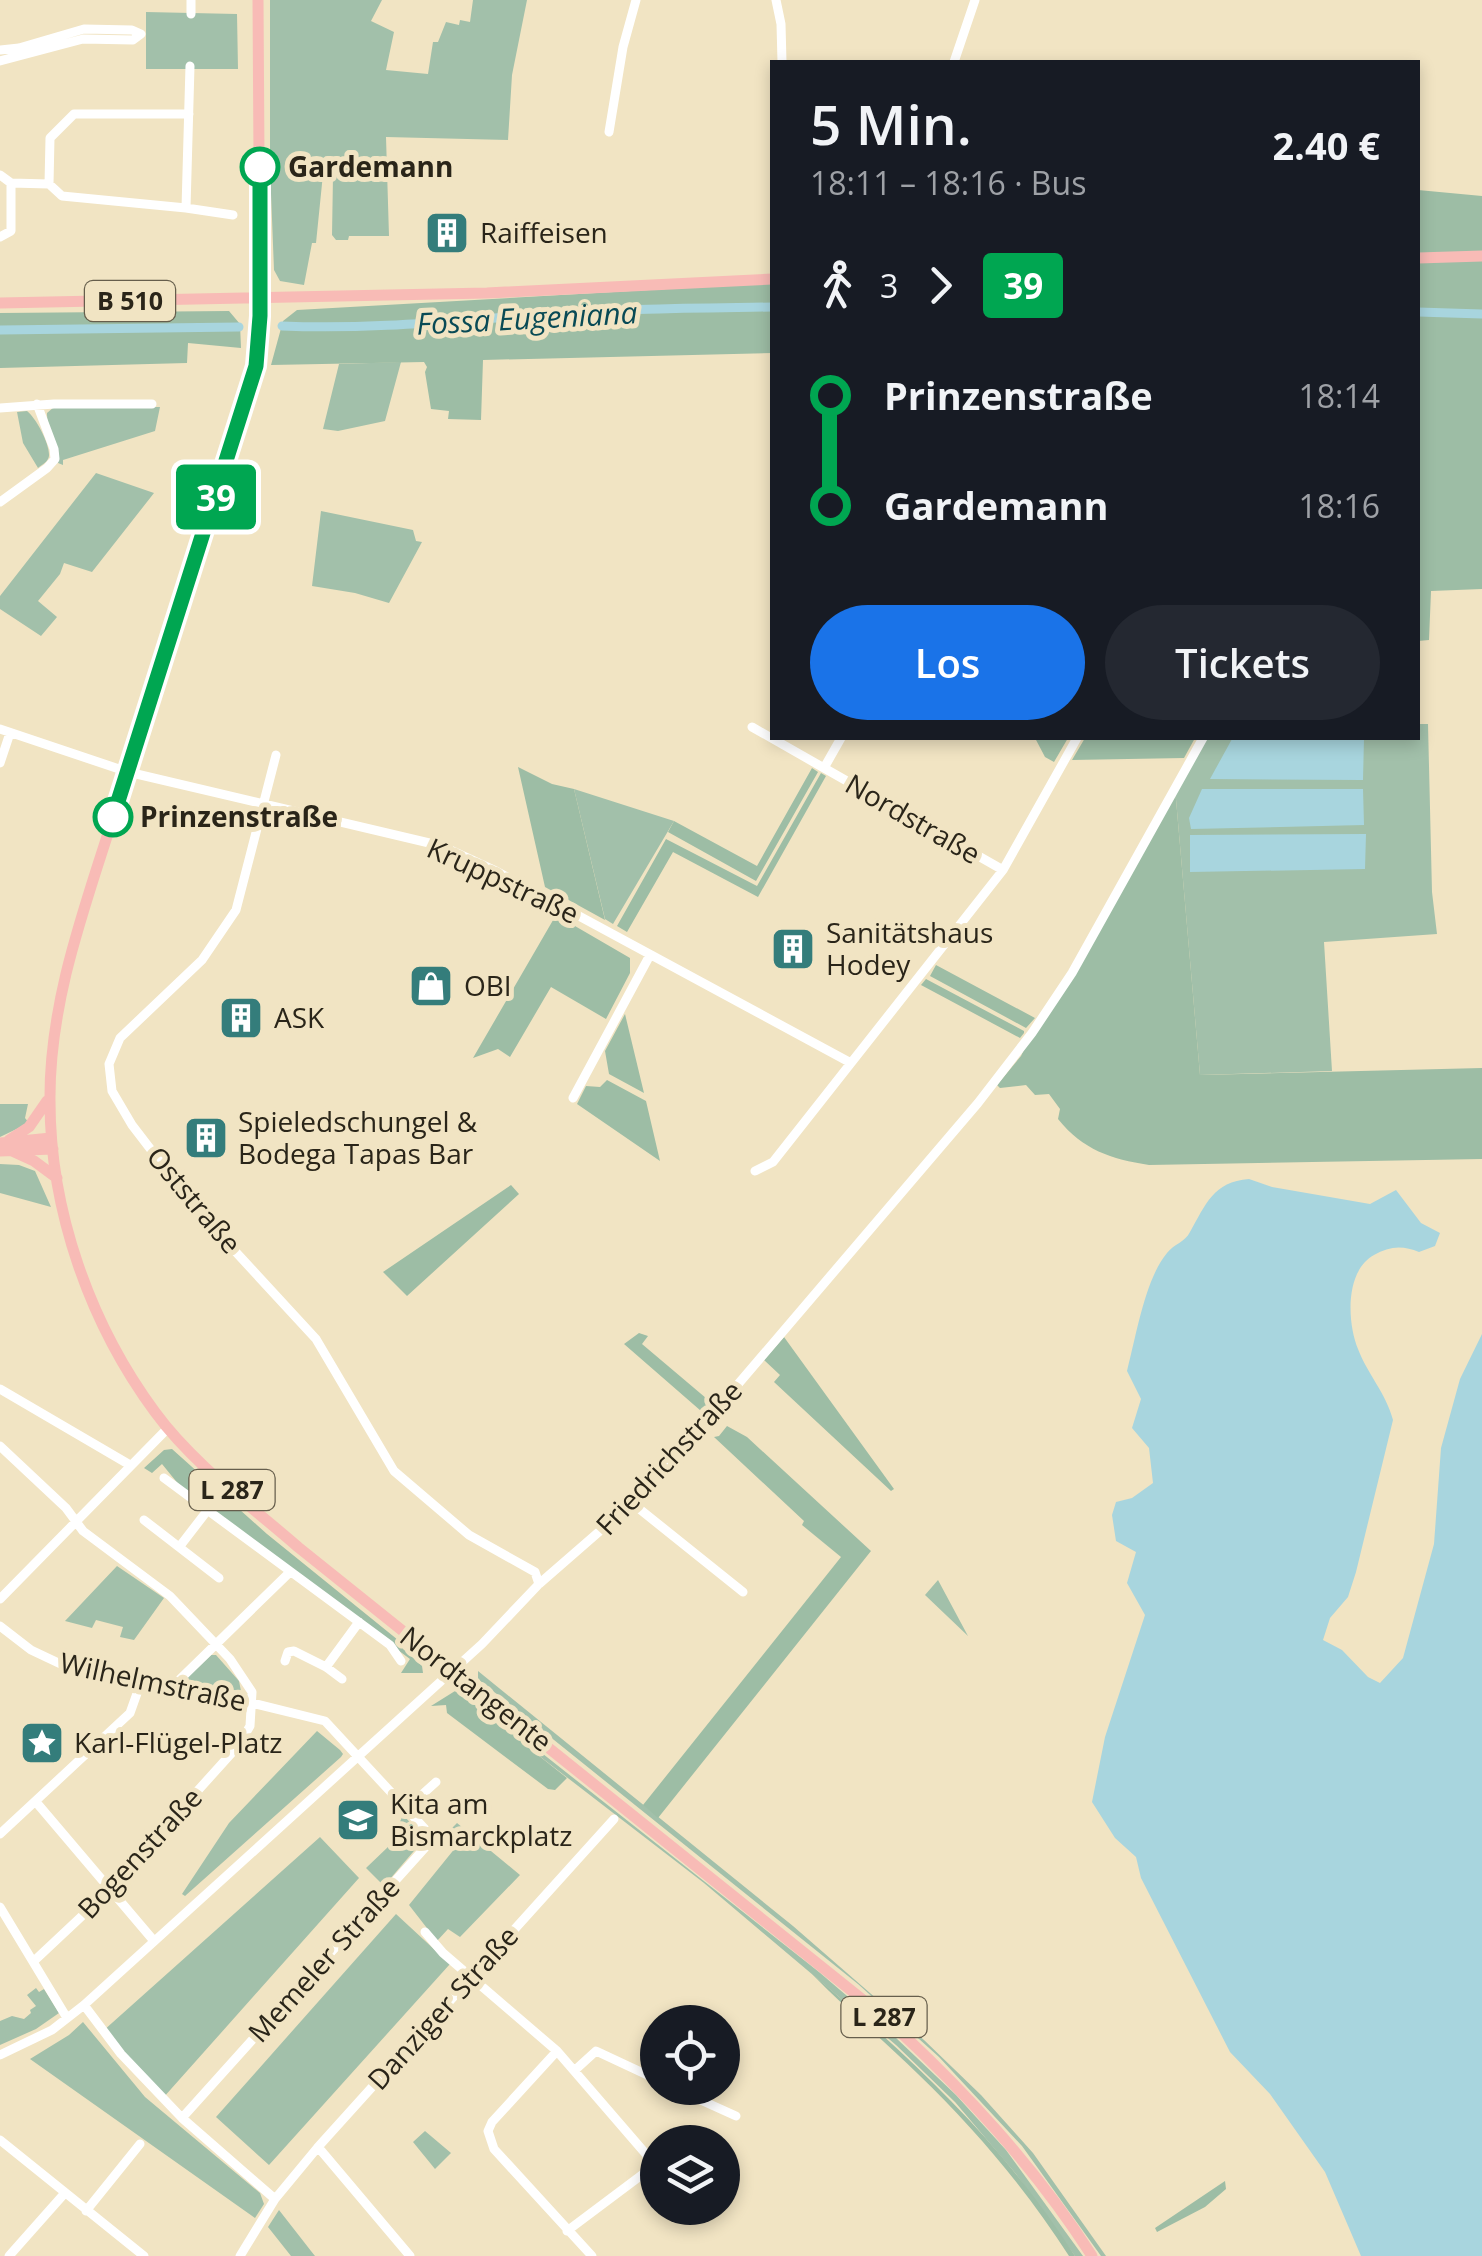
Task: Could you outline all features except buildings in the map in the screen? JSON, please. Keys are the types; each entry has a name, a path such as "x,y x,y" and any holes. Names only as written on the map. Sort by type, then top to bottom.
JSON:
{"main road":[{"path":"5,1146 52,1143 50,1097 60,994 253,378 260,298 258,0"},
{"path":"1420,258 1482,256"},
{"name":"B 510","path":"0,303 512,292 770,279"},
{"path":"5,1146 22,1134 50,1097"},
{"name":"Nordtangente","path":"52,1143 75,1255 94,1308 134,1381 168,1428 220,1480 298,1547 905,2036 972,2101 1015,2150 1092,2256"},
{"path":"5,1146 34,1160 57,1178"}],"street":[{"path":"191,0 191,14"},
{"path":"608,132 636,0"},
{"path":"776,0 782,60"},
{"path":"955,60 975,0"},
{"path":"0,50 84,28 132,30 141,34 133,40 83,39 0,61"},
{"path":"186,208 190,66"},
{"path":"49,184 50,138 74,114 189,114"},
{"path":"0,175 11,183 49,184 62,196 233,215"},
{"path":"0,237 11,230 11,183"},
{"path":"0,502 55,459 37,404"},
{"path":"0,408 37,404 152,404"},
{"name":"Nordstraße","path":"752,727 770,737"},
{"path":"0,763 5,731"},
{"name":"Kruppstraße","path":"5,731 128,772 442,846 494,870 851,1063"},
{"name":"Nordstraße","path":"775,740 1003,870"},
{"name":"Nordstraße","path":"824,768 840,740"},
{"path":"755,1172 773,1162 1003,870 1077,740"},
{"name":"Friedrichstraße","path":"0,2055 36,2039 84,2005 452,1671 522,1606 539,1584 632,1503 761,1358 1019,1050 1072,972 1202,740"},
{"name":"Oststraße","path":"276,755 236,910 202,960 120,1038 109,1064 112,1091 132,1125 190,1202 316,1339 394,1471 469,1535 535,1572 539,1584"},
{"path":"573,1098 650,954"},
{"path":"0,1388 130,1465"},
{"path":"0,1599 168,1428"},
{"path":"0,1446 92,1539 170,1596 245,1678 252,1703"},
{"path":"164,1478 390,1645 401,1661"},
{"path":"632,1503 742,1592"},
{"path":"180,1546 206,1511"},
{"path":"144,1520 219,1578"},
{"path":"172,1687 290,1572"},
{"path":"326,1667 359,1622"},
{"name":"Wilhelmstraße","path":"0,1626 42,1657 66,1667 325,1721 358,1756"},
{"path":"285,1661 288,1652 294,1651 342,1680"},
{"path":"0,1834 130,1713 140,1685"},
{"name":"Bogenstraße","path":"34,1961 112,1888 246,1737 252,1703"},
{"name":"Memeler Straße","path":"182,2118 431,1841 425,1829 358,1756"},
{"path":"406,1809 436,1782"},
{"path":"36,1802 154,1940"},
{"name":"Danziger Straße","path":"240,2256 275,2198 318,2147 614,1819"},
{"path":"0,1907 67,2018"},
{"path":"425,1932 556,2051 640,2148"},
{"path":"84,2005 121,2054 182,2118 275,2198"},
{"path":"556,2051 488,2131 494,2149 592,2256"},
{"path":"574,2071 596,2051 640,2072"},
{"path":"712,2105 736,2116"},
{"path":"0,2140 144,2256"},
{"path":"86,2211 140,2144"},
{"path":"318,2147 410,2256"},
{"path":"568,2231 640,2179"},
{"path":"9,2256 64,2194"}],"green space":[{"path":"270,0 382,0 371,21 394,32 386,70 428,74 433,42 438,42 446,22 470,22 473,0 527,0 512,75 508,140 386,137 389,236 349,236 348,240 336,240 332,235 333,176 323,174 316,243 312,243 304,285 280,281 274,270"},
{"path":"146,12 237,14 238,69 146,69"},
{"path":"1420,190 1482,196 1482,589 1431,591 1429,640 1420,641"},
{"path":"770,283 770,353 483,360 481,420 448,419 449,411 431,409 424,362 271,365 283,321 297,310"},
{"path":"229,311 240,324 241,348 188,343 187,363 0,368 0,313"},
{"path":"401,362 385,421 338,431 323,429 339,364"},
{"path":"54,407 160,407 155,431 63,460 63,465 58,463 58,450 47,420 47,413"},
{"path":"27,411 42,432 49,451 48,460 38,468 23,443 17,412"},
{"path":"96,473 154,493 92,572 64,563 38,601 57,617 41,636 0,609 0,596"},
{"path":"321,511 413,530 416,541 422,542 389,603 312,586"},
{"path":"1420,724 1428,724 1432,892 1437,934 1324,942 1332,1071 1200,1075 1175,788 1202,740 1420,740"},
{"path":"1036,740 1067,740 1054,762 1045,757"},
{"path":"1084,740 1194,740 1184,758 1072,760"},
{"path":"518,767 552,784 574,789 605,920 545,887"},
{"path":"812,768 818,772 756,881 668,832 674,821 757,866"},
{"path":"821,773 826,776 758,897 673,852 627,932 617,926 666,839 757,886"},
{"path":"1175,788 1200,1075 1482,1068 1482,1159 1149,1165 1122,1160 1088,1146 1058,1119 1060,1109 1049,1094 1035,1095 1026,1085 997,1085 1021,1056 1072,973"},
{"path":"574,789 674,821 613,924 605,919"},
{"path":"556,915 630,958 630,973 606,1019 551,987 510,1057 498,1049 473,1058"},
{"path":"936,965 1035,1018 1026,1028 930,976"},
{"path":"926,979 1024,1033 1020,1038 921,985"},
{"path":"625,1014 644,1093 609,1074 605,1051"},
{"path":"607,1080 646,1101 660,1161 577,1104 586,1086 600,1087"},
{"path":"0,1104 28,1104 25,1118 29,1123 0,1137"},
{"path":"0,1164 35,1171 51,1207 0,1193"},
{"path":"511,1185 519,1194 407,1296 383,1272"},
{"path":"639,1333 648,1336 642,1344 713,1404 701,1411 624,1344"},
{"path":"784,1337 894,1489 891,1491 774,1382 780,1375 764,1360"},
{"path":"727,1426 747,1437 871,1551 658,1818 643,1805 841,1557 802,1525 804,1521 714,1437"},
{"path":"172,1449 267,1534 398,1640 422,1666 423,1673 401,1673 410,1659 184,1491 162,1464 152,1473 144,1468 164,1450"},
{"path":"117,1566 164,1598 134,1640 120,1637 123,1627 96,1620 92,1628 65,1621"},
{"path":"938,1580 968,1636 925,1595"},
{"path":"211,1655 216,1655 239,1681 241,1691 190,1684 188,1677"},
{"path":"478,1671 793,1926 924,2040 1033,2153 1106,2256 1101,2256 1022,2146 939,2057 858,1984 478,1679"},
{"path":"462,1690 819,1972 895,2037 1006,2150 1083,2256 1075,2256 1016,2174 955,2102 896,2045 704,1883 455,1691"},
{"path":"455,1691 567,1778 555,1790 548,1789 447,1713 446,1705 431,1706"},
{"path":"317,1731 340,1750 341,1757 185,1896 182,1894 229,1823"},
{"path":"403,1815 425,1838 384,1886 366,1868 389,1846"},
{"path":"457,1823 520,1875 460,1937 448,1929 437,1941 409,1905 456,1847 445,1835"},
{"path":"320,1837 359,1878 163,2098 103,2031"},
{"path":"396,1914 450,1964 269,2165 216,2117"},
{"path":"812,1974 955,2105 1018,2177 1075,2256 1069,2256 1017,2183 960,2116"},
{"path":"36,1988 39,1992 44,1989 59,2013 36,2029 0,2045 0,2021 12,2016 24,2019 31,2013 36,2006 27,1995"},
{"path":"83,2022 145,2097 260,2193 264,2204 255,2218 30,2059"},
{"path":"425,2131 451,2153 435,2169 413,2142"},
{"path":"1225,2181 1226,2189 1205,2207 1157,2232 1155,2228"},
{"path":"279,2210 315,2256 291,2256 268,2227"}],"water":[{"path":"1231,740 1364,740 1363,780 1210,779"},
{"path":"1202,789 1363,789 1364,825 1191,829 1189,818"},
{"path":"1366,834 1365,869 1190,872 1190,835"},
{"path":"1249,1179 1272,1187 1370,1204 1396,1190 1421,1223 1440,1233 1435,1246 1419,1252 1396,1248 1374,1255 1358,1273 1351,1298 1358,1349 1393,1420 1356,1572 1348,1597 1330,1618 1323,1640 1342,1650 1368,1677 1380,1683 1403,1658 1434,1544 1441,1448 1460,1379 1482,1334 1482,2256 1361,2256 1325,2172 1270,2094 1230,2052 1141,1878 1136,1857 1115,1838 1092,1802 1105,1737 1145,1615 1127,1583 1136,1552 1116,1541 1112,1515 1116,1502 1132,1498 1153,1483 1149,1448 1132,1428 1141,1399 1127,1371 1138,1326 1147,1293 1167,1253 1188,1235 1219,1190"}],"waterway":[{"name":"Fossa Eugeniana","path":"282,326 389,325 617,310 770,307"},
{"name":"Fossa Eugeniana","path":"1420,312 1482,314"},
{"name":"Fossa Eugeniana","path":"0,330 239,327"}],"bus line":[{"name":"39","path":"113,817 256,366 260,167"}],"place":[{"name":"Gardemann","path":"260,167"},
{"name":"Raiffeisen","path":"447,233"},
{"name":"Prinzenstraße","path":"113,817"},
{"name":"Sanitätshaus Hodey","path":"793,949"},
{"name":"OBI","path":"431,986"},
{"name":"ASK","path":"241,1018"},
{"name":"Spieledschungel & Bodega Tapas Bar","path":"206,1138"},
{"name":"Karl-Flügel-Platz","path":"42,1743"},
{"name":"Kita am Bismarckplatz","path":"358,1820"}]}
